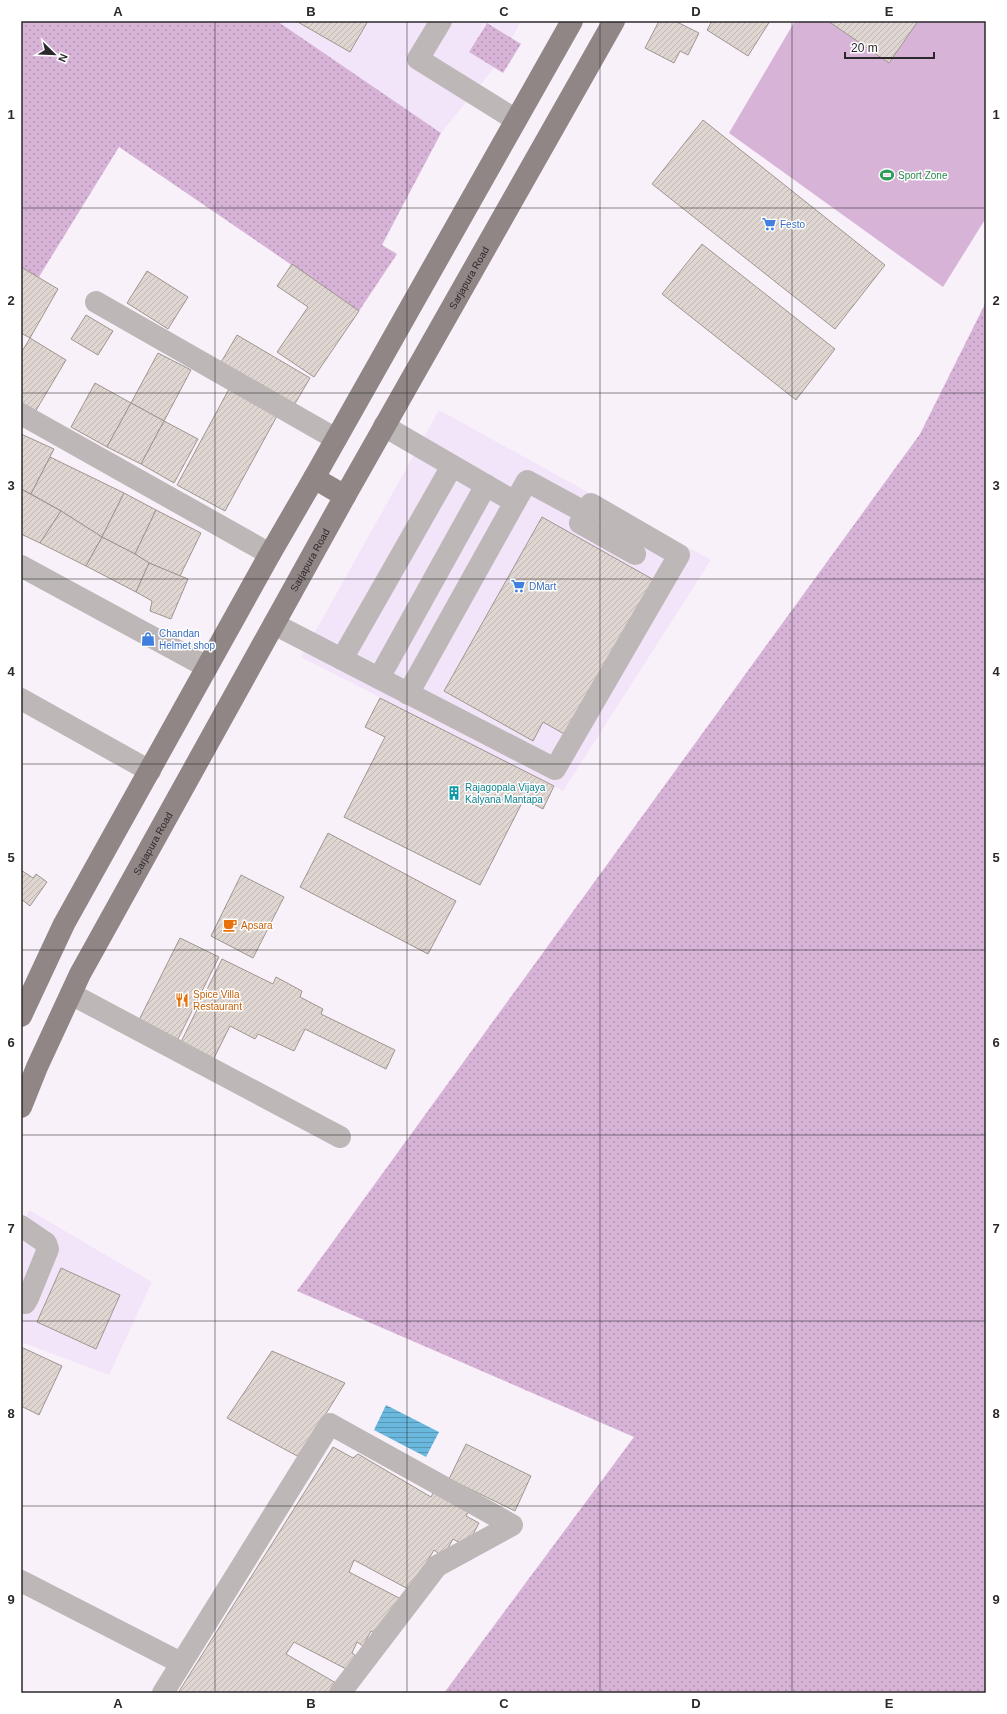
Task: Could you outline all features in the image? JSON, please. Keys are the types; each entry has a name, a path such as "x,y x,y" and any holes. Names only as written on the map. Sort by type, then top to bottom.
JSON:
{"main road":[{"path":"21,1016 64,924 270,554 572,21"},
{"name":"Sarjapura Road","path":"21,1107 29,1063 71,994 80,974 384,426 614,21"},
{"path":"314,478 345,496"}],"street":[{"path":"441,21 418,59 516,120"},
{"path":"96,302 336,439"},
{"path":"21,414 270,554"},
{"path":"384,426 515,502"},
{"path":"342,659 452,466"},
{"path":"408,694 528,481 586,513"},
{"path":"379,678 486,485"},
{"path":"274,624 555,769 679,556 591,504 580,523 635,554"},
{"path":"21,566 207,667"},
{"path":"21,699 150,771"},
{"path":"71,994 340,1137"},
{"path":"21,1226 46,1243 48,1249 28,1298 21,1304"},
{"path":"163,1693 330,1424 512,1526 437,1566 340,1693"},
{"path":"21,1581 181,1663"}],"shaded area":[{"path":"21,21 277,21 441,133 382,245 397,254 359,311 119,147 21,306"},
{"path":"277,21 521,21 512,38 488,24 485,24 469,52 494,68 441,133"},
{"name":"Sport Zone","path":"795,21 986,21 986,218 943,287 729,133"},
{"path":"487,23 521,44 503,73 469,52"},
{"path":"986,302 986,1693 444,1693 634,1437 297,1291 920,434"},
{"name":"DMart","path":"439,410 711,560 563,791 301,657"},
{"path":"29,1210 152,1282 109,1375 21,1342 21,1230"}],"water":[{"path":"386,1405 439,1432 426,1457 374,1430"}],"building":[{"path":"296,21 368,21 350,52"},
{"path":"659,21 675,21 699,33 688,55 680,51 674,63 645,48"},
{"path":"712,21 770,21 748,56 707,30"},
{"path":"828,21 918,21 889,63"},
{"name":"Festo","path":"703,120 885,265 835,329 652,184"},
{"path":"702,244 835,349 796,400 662,294"},
{"path":"292,264 359,311 314,377 277,352 308,307 277,286"},
{"path":"21,267 58,289 30,338 21,333"},
{"path":"147,271 188,297 168,329 127,303"},
{"path":"86,315 113,331 98,355 71,339"},
{"path":"237,335 310,378 293,407 220,364"},
{"path":"30,338 66,360 35,412 21,404 21,353"},
{"path":"158,353 191,370 164,421 131,403"},
{"path":"95,383 131,403 107,447 71,427"},
{"path":"229,389 277,416 225,511 177,485"},
{"path":"131,403 164,421 141,464 107,447"},
{"path":"164,421 198,439 174,483 141,464"},
{"path":"21,434 54,449 31,494 21,489"},
{"path":"50,457 124,493 102,537 31,494"},
{"path":"21,489 61,511 40,543 21,534"},
{"path":"124,493 156,510 135,554 102,537"},
{"path":"156,510 201,533 180,576 149,563 135,554"},
{"path":"61,511 102,537 86,566 40,543"},
{"path":"542,517 654,580 566,735 543,722 533,741 444,691"},
{"path":"102,537 149,563 136,592 86,566"},
{"path":"149,563 188,579 171,619 150,611 152,601 136,592"},
{"name":"Rajagopala Vijaya Kalyana Mantapa","path":"380,698 554,786 543,809 524,799 480,885 344,817 385,737 365,727"},
{"path":"328,833 456,901 428,954 300,887"},
{"path":"21,870 33,878 36,874 47,882 30,906 21,899"},
{"path":"241,875 284,897 253,958 211,936"},
{"path":"180,938 219,957 176,1043 137,1024"},
{"path":"222,959 273,984 276,977 302,991 300,997 323,1009 321,1014 395,1050 386,1069 305,1029 294,1051 258,1034 255,1039 230,1026 212,1062 179,1046"},
{"path":"61,1268 120,1295 96,1349 37,1322"},
{"path":"21,1347 62,1366 39,1415 21,1406"},
{"path":"272,1351 345,1383 299,1457 227,1418"},
{"path":"466,1444 531,1476 515,1511 449,1479"},
{"path":"333,1447 353,1458 358,1454 431,1497 434,1491 470,1509 466,1516 479,1523 469,1542 462,1544 453,1539 443,1557 434,1550 410,1590 354,1560 349,1572 401,1599 377,1635 371,1631 363,1646 357,1642 352,1653 356,1656 348,1670 294,1642 286,1654 336,1683 330,1693 178,1693"}],"place":[{"name":"Sport Zone","path":"887,175"},
{"name":"Festo","path":"769,224"},
{"name":"DMart","path":"518,586"},
{"name":"Chandan Helmet shop","path":"148,639"},
{"name":"Rajagopala Vijaya Kalyana Mantapa","path":"454,793"},
{"name":"Apsara","path":"230,925"},
{"name":"Spice Villa Restaurant","path":"182,1000"}]}
